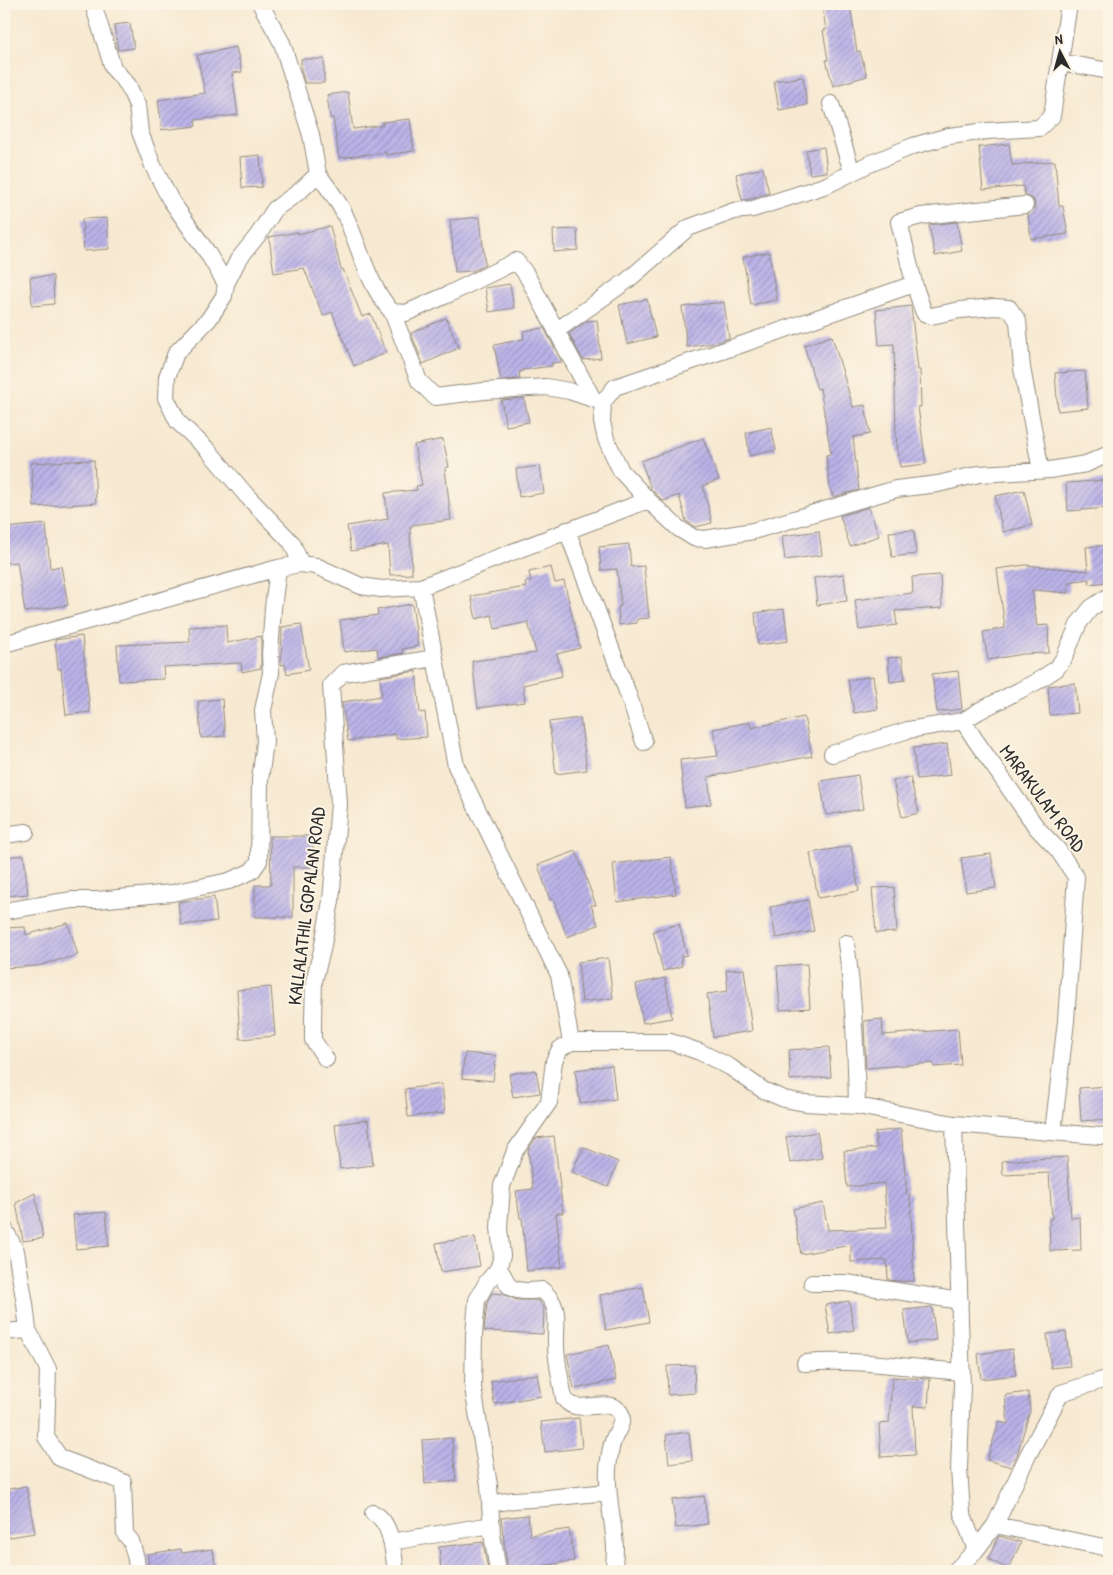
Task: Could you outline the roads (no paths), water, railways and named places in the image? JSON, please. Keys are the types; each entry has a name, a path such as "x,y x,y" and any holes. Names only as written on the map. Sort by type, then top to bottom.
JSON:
{"street":[{"path":"93,4 113,68 128,85 137,105 140,132 153,166 170,199 208,252 226,284"},
{"path":"556,331 628,280 688,228 734,211 752,209 827,185 867,164 913,146 949,136 987,131 1039,128 1052,116 1069,4"},
{"path":"261,5 282,43 311,135 318,174 343,211 374,287 392,312 418,381 435,397 484,391 546,387 569,391 598,400"},
{"path":"1060,62 1109,71"},
{"path":"831,104 852,172"},
{"path":"301,564 292,543 247,496 208,450 178,422 166,398 167,377 176,353 210,320 224,296 226,284 238,260 258,235 275,209 300,191 318,174"},
{"path":"1024,205 922,216 899,222 915,287 924,313 931,316 960,310 994,307 1009,308 1018,321 1022,368 1042,471"},
{"path":"392,312 406,312 449,294 516,261 526,274 556,331 598,400 602,422 621,472 678,528 694,538 705,539 753,531 896,489 938,484 980,474 1042,471 1086,464 1109,454"},
{"path":"598,400 615,387 727,350 904,287 915,287"},
{"path":"4,644 278,568 301,564 316,566 361,586 381,590 421,586 648,500"},
{"path":"567,530 644,742"},
{"path":"4,911 72,900 172,894 229,881 252,871 259,861 260,780 265,742 263,710 271,673 270,654 273,608 278,568"},
{"path":"421,586 456,766 559,975 571,1042"},
{"path":"832,754 908,730 963,720 1036,682 1056,669 1064,658 1079,624 1091,608 1109,596"},
{"name":"KALLALATHIL GOPALAN ROAD","path":"326,1059 314,1040 313,1020 314,981 331,901 339,804 331,686 343,673 435,658"},
{"name":"MARAKULAM ROAD","path":"963,720 1032,821 1058,850 1076,877 1066,1021 1053,1132"},
{"path":"4,835 26,832"},
{"path":"846,943 852,986 857,1106"},
{"path":"498,1571 491,1525 489,1485 473,1388 477,1300 487,1282 498,1269 502,1256 499,1228 502,1186 514,1151 549,1102 554,1061 560,1049 571,1042 671,1042 700,1052 723,1063 763,1090 805,1103 857,1106 954,1124 1100,1136 1109,1134"},
{"path":"954,1124 962,1372 959,1469 962,1513 976,1550"},
{"path":"4,1228 16,1251 28,1330 48,1369 46,1437 60,1458 123,1482 125,1534 131,1541 137,1571"},
{"path":"498,1269 505,1275 507,1283 513,1288 524,1291 542,1290 550,1297 557,1318 556,1345 564,1398 567,1404 574,1407 609,1406 619,1411 622,1416 609,1458 607,1492 615,1549 614,1571"},
{"path":"812,1283 846,1283 960,1301"},
{"path":"4,1332 28,1330"},
{"path":"805,1363 859,1361 962,1372"},
{"path":"955,1571 976,1550 995,1525 1028,1455 1061,1393 1109,1378"},
{"path":"490,1508 495,1503 514,1500 607,1492"},
{"path":"374,1513 380,1516 384,1522 391,1542 396,1571"},
{"path":"391,1542 491,1525"},
{"path":"995,1525 1109,1548"}]}
